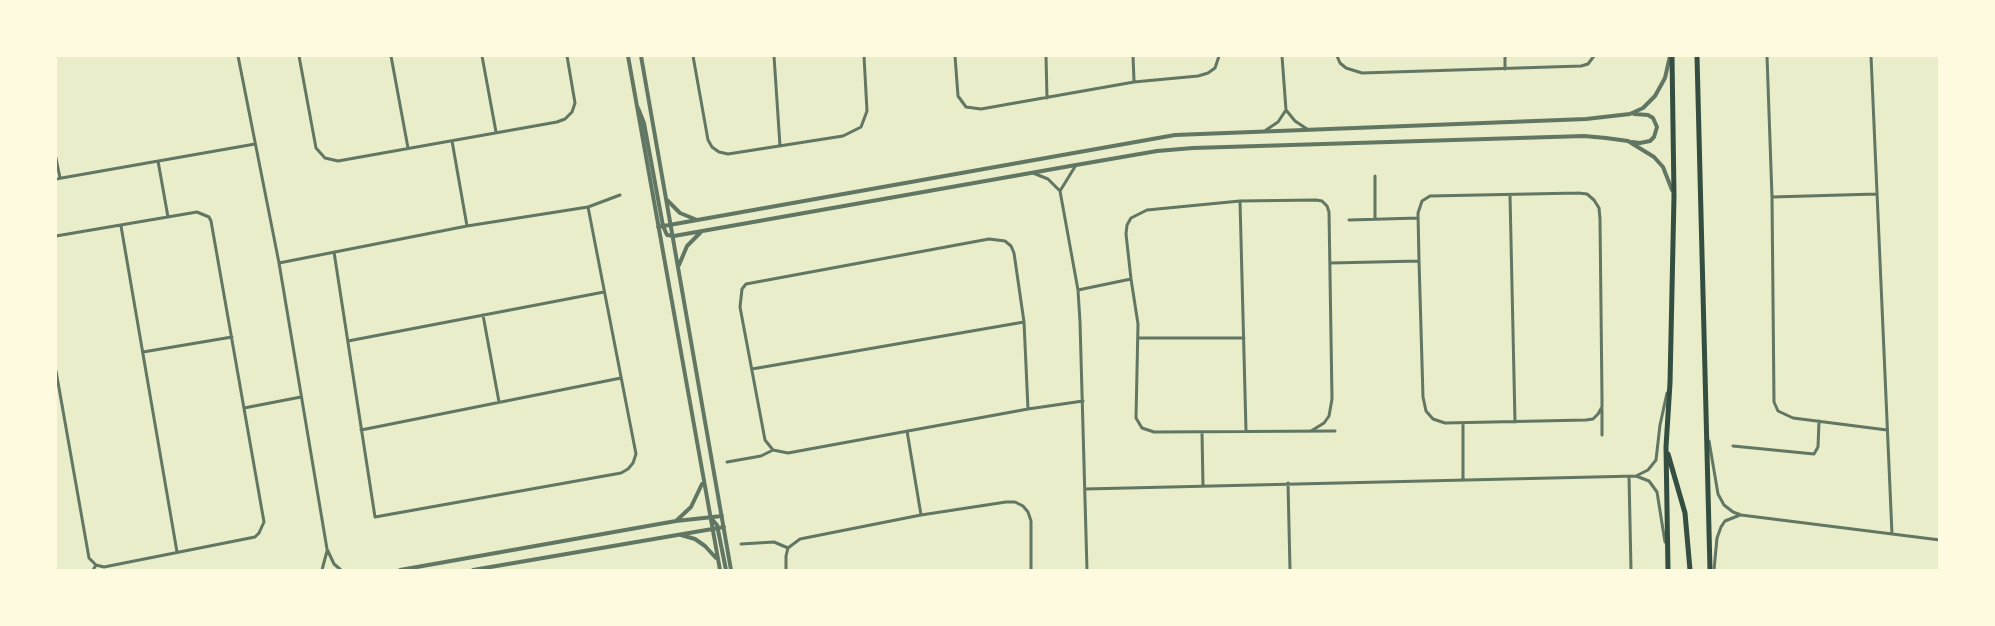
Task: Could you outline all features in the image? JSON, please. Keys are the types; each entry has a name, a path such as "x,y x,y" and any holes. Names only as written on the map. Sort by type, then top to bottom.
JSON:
{"main road":[{"path":"1668,568 1666,447 1670,383 1674,196 1671,56"},
{"path":"1697,56 1712,570"},
{"path":"1666,447 1685,513 1690,570"}],"street":[{"path":"238,56 279,262 327,549 334,564 341,570"},
{"path":"299,56 316,148 325,158 338,161 566,119 575,103 567,56"},
{"path":"391,56 408,148"},
{"path":"482,56 496,132"},
{"path":"628,56 661,226 720,570"},
{"path":"641,56 731,570"},
{"path":"693,56 708,140 718,152 728,154 843,136 861,127 867,111 864,56"},
{"path":"774,56 780,146"},
{"path":"955,56 958,96 966,107 981,110 1134,82 1208,73 1215,68 1219,56"},
{"path":"1046,56 1047,98"},
{"path":"1133,56 1134,82"},
{"path":"1282,56 1286,110 1295,122 1307,129"},
{"path":"1337,56 1346,68 1362,74 1581,66 1588,64 1594,56"},
{"path":"1505,56 1505,69"},
{"path":"1630,114 1649,103 1662,87 1671,56"},
{"path":"1767,56 1772,196 1774,402 1778,411 1785,416 1887,430"},
{"path":"1871,56 1892,534"},
{"path":"1266,130 1278,122 1286,110"},
{"path":"1630,114 1648,115 1653,118 1657,127 1650,141 1640,143 1584,136 1157,151 702,232 667,235 661,226 1192,133 1586,119 1630,114"},
{"path":"452,141 466,226"},
{"path":"1628,141 1658,160 1668,177 1674,196"},
{"path":"56,158 58,178 255,144"},
{"path":"158,161 168,217"},
{"path":"1060,191 1076,165"},
{"path":"1033,173 1048,179 1060,191 1078,290 1087,570"},
{"path":"1375,176 1375,220"},
{"path":"1602,407 1593,419 1515,422 1445,423 1433,419 1426,411 1418,218 1422,201 1430,196 1578,193 1587,194 1594,200 1599,208 1602,407 1602,435"},
{"path":"1772,196 1877,194"},
{"path":"279,262 466,226 588,207 620,195"},
{"path":"1510,195 1515,422"},
{"path":"667,200 680,213 698,221"},
{"path":"1240,201 1246,431"},
{"path":"1311,431 1324,423 1329,416 1332,399 1328,206 1322,201 1240,201 1147,210 1131,218 1126,234 1139,338 1136,418 1138,423 1147,431 1154,432 1335,431"},
{"path":"334,252 375,517 621,473 633,463 636,454 588,207"},
{"path":"56,236 197,212 205,214 211,221 264,522 263,528 255,537 104,567 96,565 90,558 57,387 56,371"},
{"path":"1349,220 1418,218"},
{"path":"121,226 177,553"},
{"path":"678,266 687,246 702,232"},
{"path":"1028,409 1024,322 1014,254 1011,246 1005,241 989,239 753,282 742,289 740,307 765,441 773,450 788,453 1083,401"},
{"path":"1330,263 1419,261"},
{"path":"1078,290 1131,279"},
{"path":"348,341 604,292"},
{"path":"483,315 499,402"},
{"path":"752,369 1024,322"},
{"path":"143,352 232,337"},
{"path":"1139,338 1244,338"},
{"path":"361,430 621,378"},
{"path":"1636,476 1648,470 1656,460 1660,425 1670,383"},
{"path":"244,408 301,397"},
{"path":"1733,446 1814,454 1818,447 1819,422"},
{"path":"1463,423 1463,480"},
{"path":"1706,423 1718,494 1728,508 1741,515 1940,540"},
{"path":"907,431 921,515"},
{"path":"1202,432 1203,486"},
{"path":"727,462 761,456 773,450"},
{"path":"1629,476 1631,570"},
{"path":"1085,489 1636,476 1649,480 1657,492 1668,568"},
{"path":"676,521 694,502 703,480"},
{"path":"1288,483 1290,570"},
{"path":"786,570 788,548 800,539 921,515 1015,502 1028,512 1031,570"},
{"path":"1712,570 1721,527 1725,521 1741,515"},
{"path":"400,570 676,521 722,516"},
{"path":"710,517 718,528 726,570"},
{"path":"473,570 724,527"},
{"path":"677,534 695,539 705,546 718,561"},
{"path":"741,544 774,542 788,548"},
{"path":"322,570 327,549"},
{"path":"93,570 96,565"}]}
